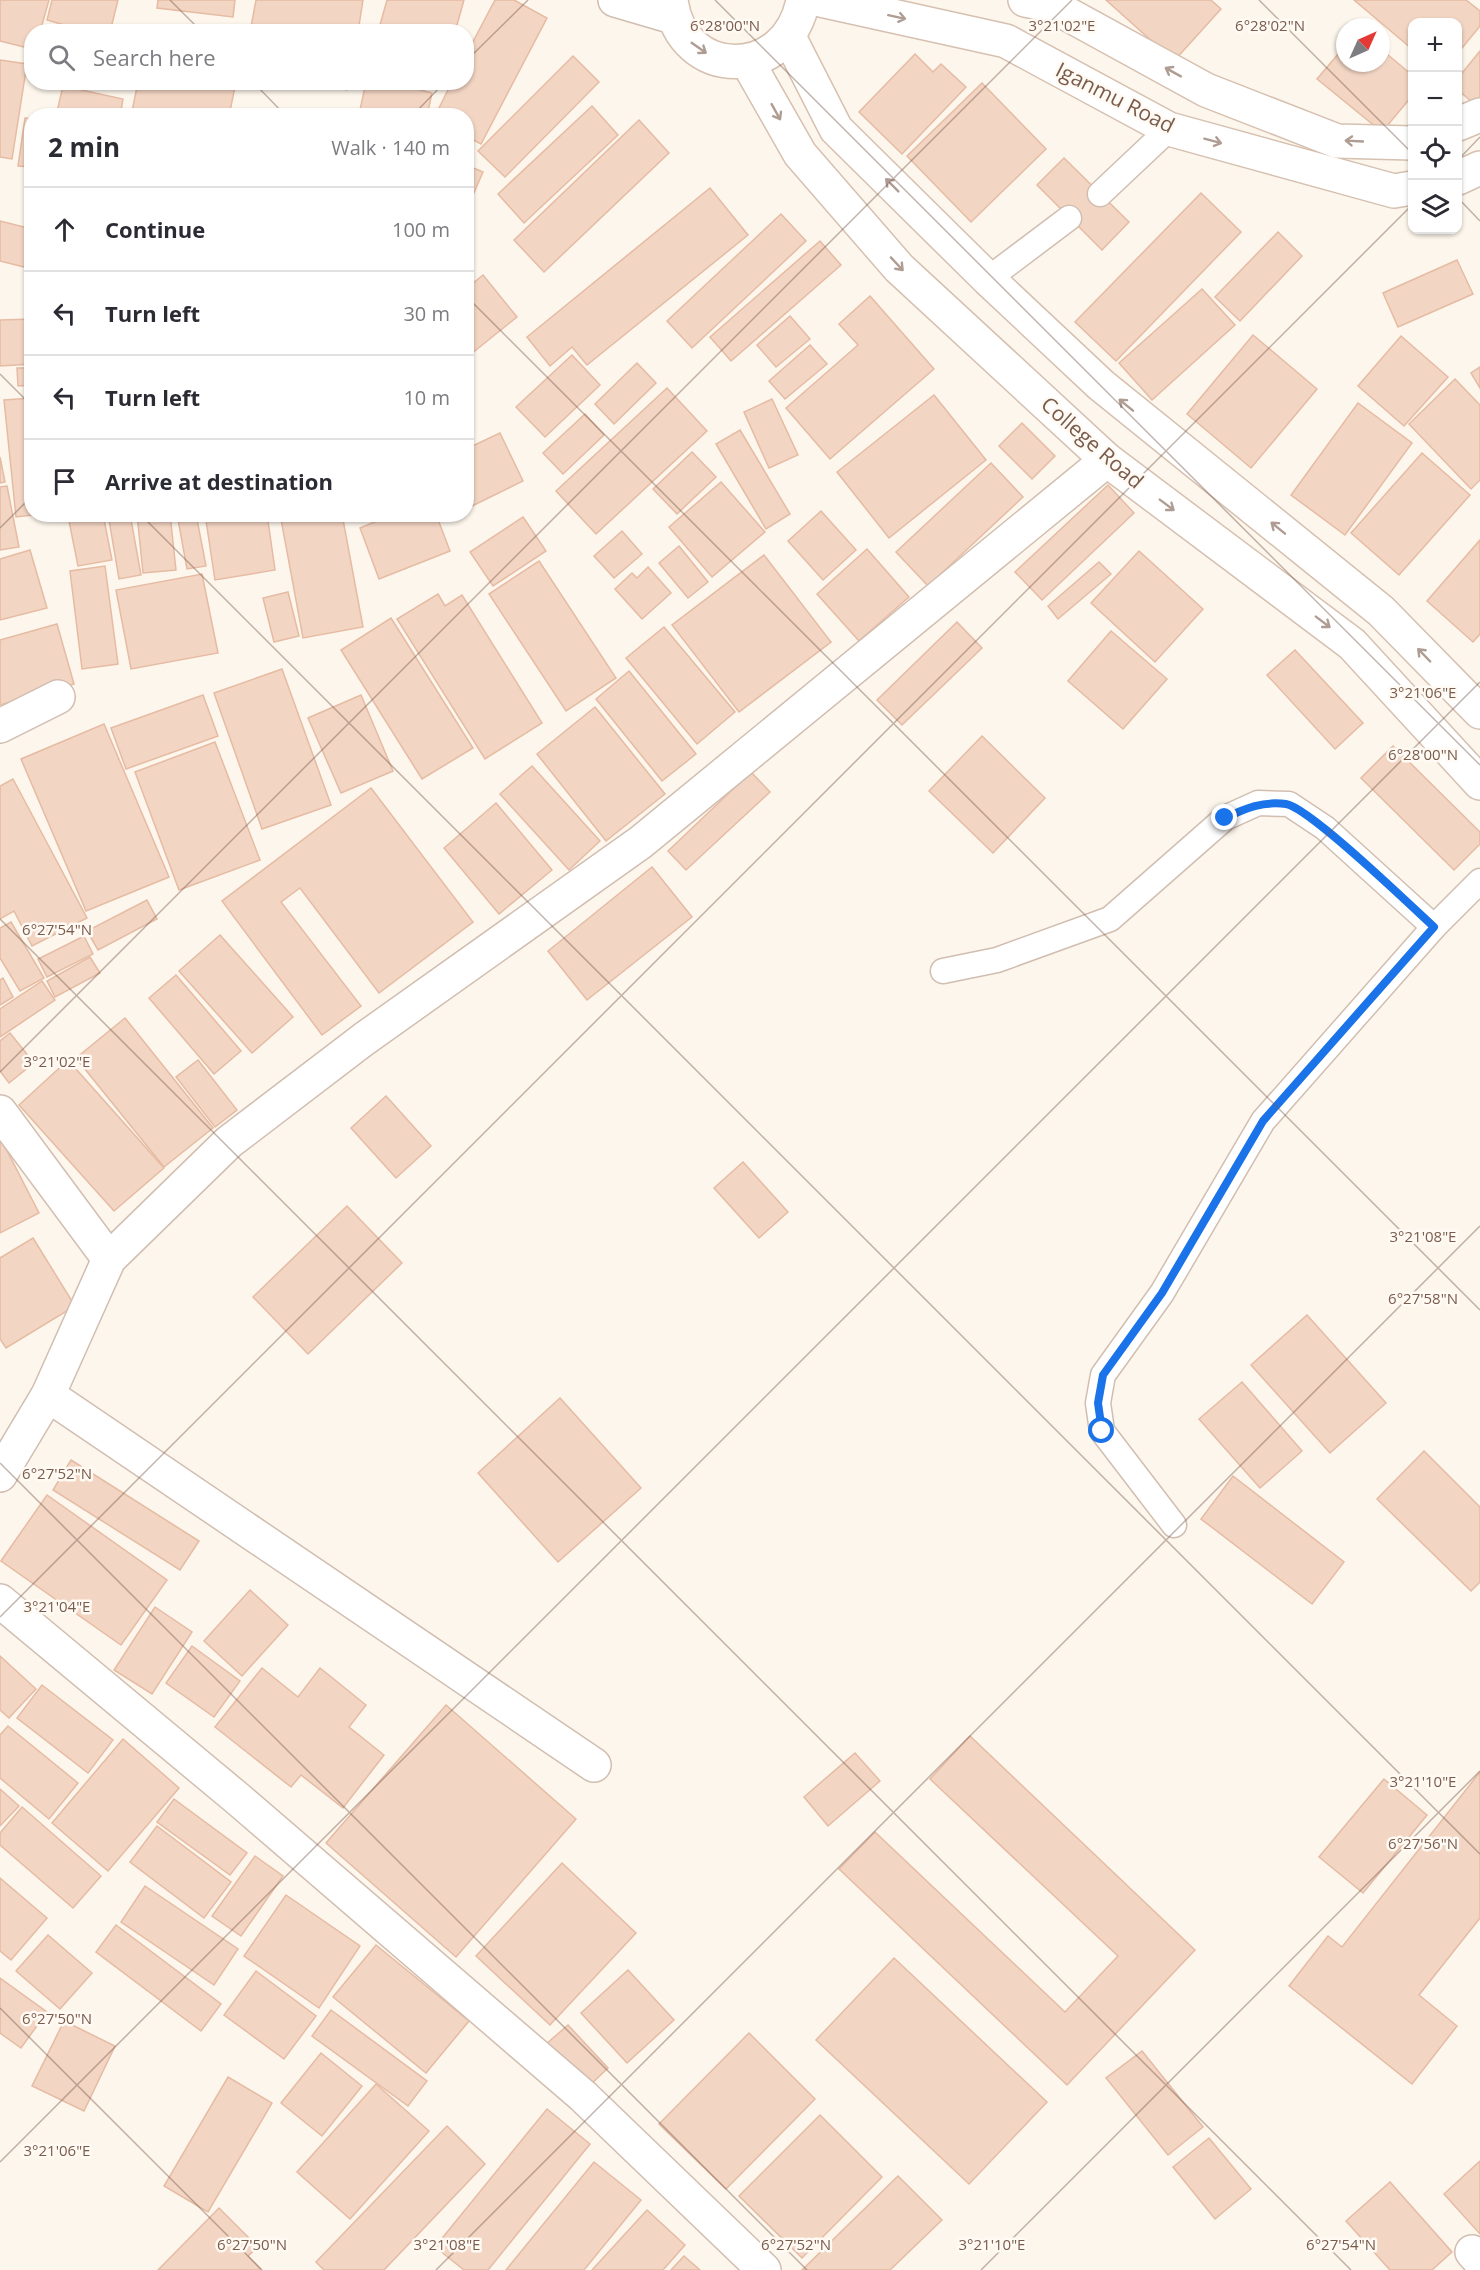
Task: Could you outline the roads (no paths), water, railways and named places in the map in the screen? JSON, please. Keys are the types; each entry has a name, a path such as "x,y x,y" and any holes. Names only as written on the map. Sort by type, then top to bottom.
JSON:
{"street":[{"path":"615,0 672,9 682,33 694,47 729,62 747,61 770,53 789,37 800,18 803,0"},
{"name":"Iganmu Road","path":"820,0 1006,41 1169,129 1394,191 1408,189"},
{"path":"1043,2 1206,90 1337,141 1408,144"},
{"path":"789,37 836,129 988,279 1101,385 1381,611 1480,712"},
{"name":"College Road","path":"747,61 800,154 899,268 1107,460 1352,644 1480,783"},
{"path":"1462,122 1480,115"},
{"path":"1462,176 1480,168"},
{"path":"0,1475 48,1395 109,1259 229,1142 364,1039 641,842 1107,460"},
{"path":"0,726 58,697"},
{"path":"0,1112 109,1259"},
{"path":"48,1395 594,1765"},
{"path":"0,1601 238,1799 583,2096 764,2270"}],"lane":[{"path":"1100,194 1169,129"},
{"path":"988,279 1069,218"},
{"path":"943,971 998,960 1110,920 1225,818 1258,803 1289,804 1325,828 1434,927"},
{"path":"1174,1525 1102,1431 1098,1403 1103,1375 1162,1293 1263,1121 1434,927 1480,880"}]}
